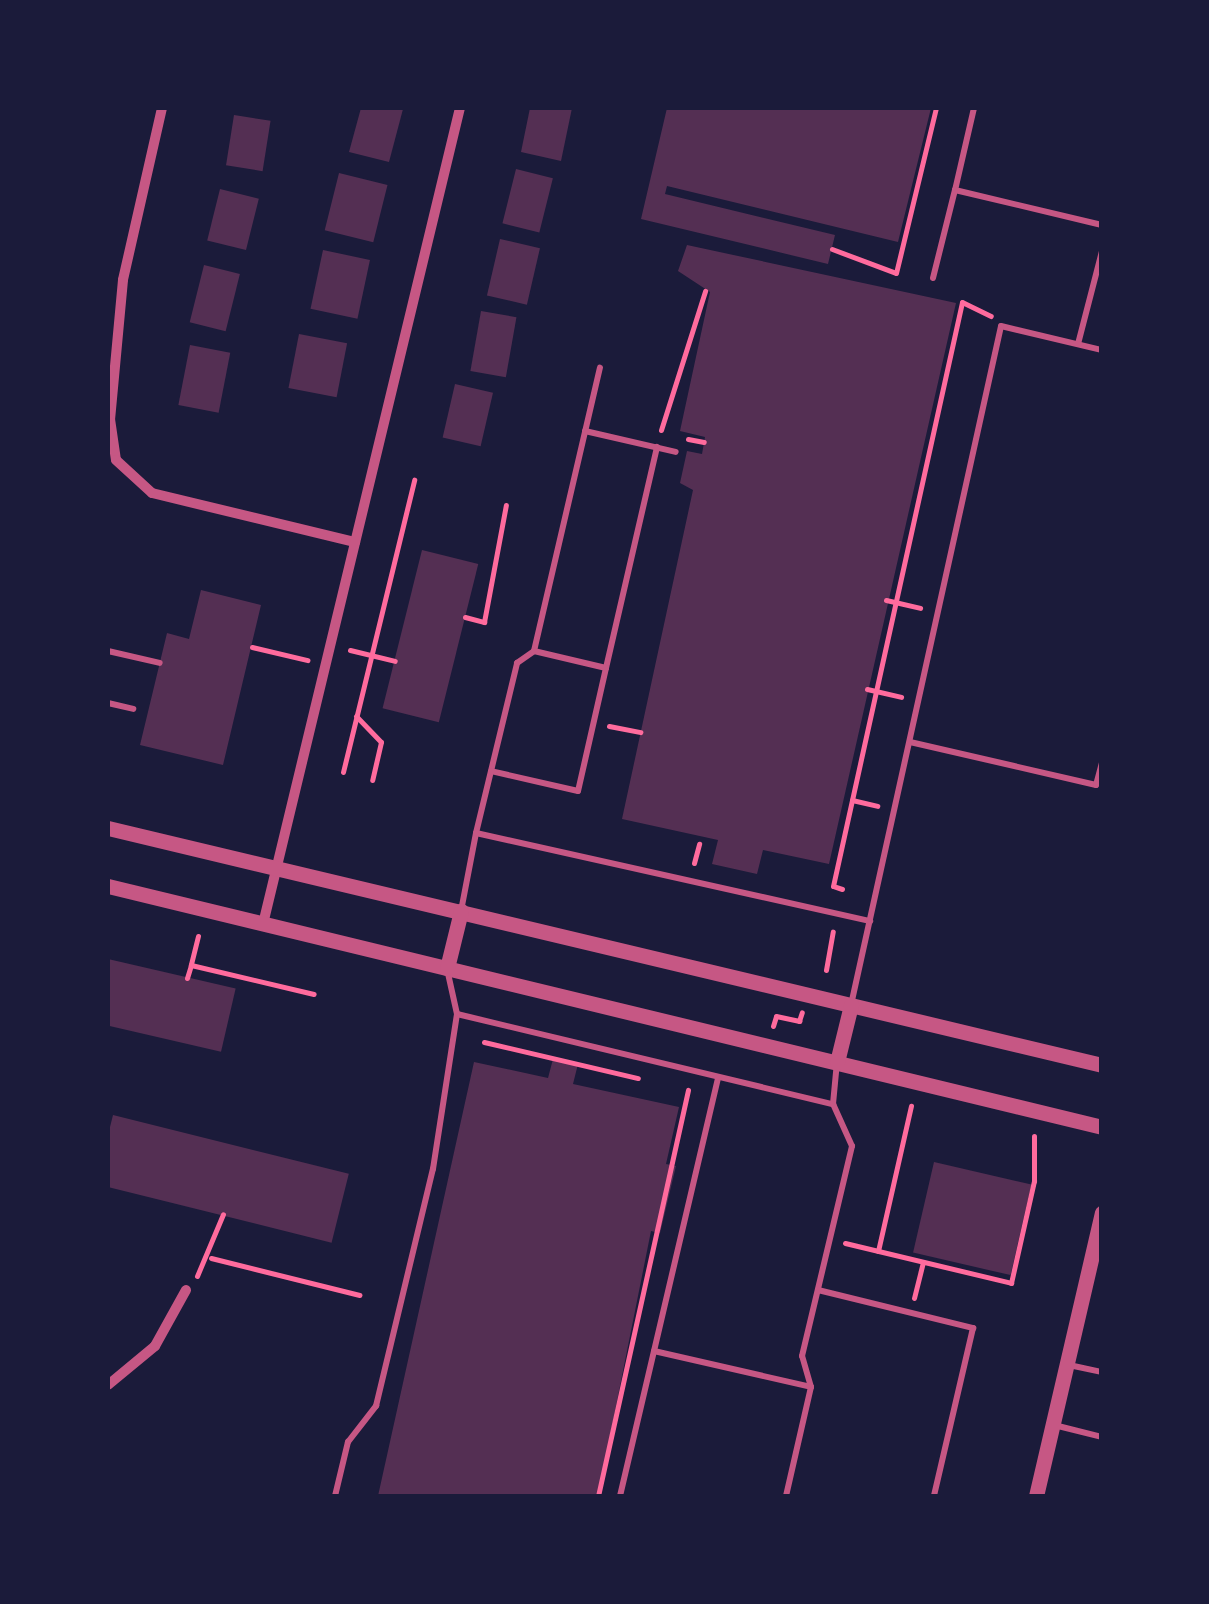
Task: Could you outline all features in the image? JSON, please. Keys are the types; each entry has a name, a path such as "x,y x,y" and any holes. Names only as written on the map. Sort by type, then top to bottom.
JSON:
{"street":[{"path":"162,108 123,280 110,418 116,460 152,493 356,542"},
{"path":"263,924 460,108"},
{"path":"108,828 1102,1065"},
{"path":"108,886 1102,1127"},
{"path":"447,968 461,911"},
{"path":"837,1062 851,1005"},
{"path":"1036,1496 1097,1250 1102,1212"},
{"path":"108,1382 159,1340 186,1290"}],"lane":[{"path":"934,278 974,108"},
{"path":"954,190 1102,225"},
{"path":"1078,344 1102,251"},
{"path":"851,1005 1002,326 1102,350"},
{"path":"461,911 517,663 534,650 600,368"},
{"path":"585,431 676,452"},
{"path":"491,771 578,791 657,447"},
{"path":"534,650 606,668"},
{"path":"108,651 160,663"},
{"path":"108,703 133,709"},
{"path":"910,742 1099,786 1102,763"},
{"path":"476,832 870,921"},
{"path":"335,1496 348,1442 376,1406 433,1169 458,1014 447,968"},
{"path":"458,1014 833,1104"},
{"path":"786,1496 810,1388 802,1356 852,1146 833,1104 837,1062"},
{"path":"620,1496 718,1077"},
{"path":"818,1290 973,1328 934,1496"},
{"path":"654,1351 810,1388"},
{"path":"1067,1364 1102,1372"},
{"path":"1052,1425 1102,1437"}],"path":[{"path":"832,250 896,273 936,108"},
{"path":"657,447 680,346 705,291"},
{"path":"842,889 832,886 845,810 852,800 962,302 1002,326"},
{"path":"343,772 414,480"},
{"path":"466,617 484,622 506,505"},
{"path":"907,505 916,508"},
{"path":"896,556 905,558"},
{"path":"886,600 938,612"},
{"path":"330,645 395,661"},
{"path":"252,647 307,660"},
{"path":"867,689 918,701"},
{"path":"356,716 381,742 372,780"},
{"path":"594,722 640,732"},
{"path":"852,800 894,812"},
{"path":"826,970 833,932"},
{"path":"188,978 198,936"},
{"path":"191,965 314,994"},
{"path":"772,1028 776,1016 800,1022 802,1010"},
{"path":"484,1042 654,1082"},
{"path":"598,1496 639,1300 693,1091 674,1086"},
{"path":"878,1251 911,1106"},
{"path":"852,1245 1011,1283 1034,1136"},
{"path":"222,1214 211,1258 359,1296"},
{"path":"916,1288 922,1262"}],"building":[{"path":"361,108 403,109 389,162 349,152"},
{"path":"530,108 572,108 561,161 521,152"},
{"path":"667,108 931,108 898,242 667,186 665,194 835,235 828,264 641,219"},
{"path":"234,115 271,121 263,171 226,165"},
{"path":"516,169 553,178 539,233 502,223"},
{"path":"339,173 388,185 373,242 325,230"},
{"path":"220,189 259,199 246,250 207,240"},
{"path":"500,239 540,248 527,305 487,296"},
{"path":"687,245 956,303 829,864 763,850 757,874 712,864 718,840 622,819 693,490 680,483 687,451 702,454 705,437 680,431 710,292 678,271"},
{"path":"323,250 370,260 357,319 311,309"},
{"path":"204,265 240,274 226,331 190,322"},
{"path":"481,311 516,317 506,377 470,371"},
{"path":"299,334 347,343 337,397 289,388"},
{"path":"190,345 230,353 219,413 178,405"},
{"path":"455,384 493,393 481,446 443,438"},
{"path":"422,550 478,564 439,722 383,708"},
{"path":"201,590 261,605 223,765 140,745 167,633 189,639"},
{"path":"108,959 236,988 221,1052 108,1026"},
{"path":"553,1059 578,1064 573,1084 679,1107 666,1164 676,1166 660,1233 651,1231 598,1496 378,1496 474,1062 548,1078"},
{"path":"113,1115 349,1174 332,1243 108,1187 108,1135"},
{"path":"934,1162 1031,1184 1011,1275 913,1253"}]}
